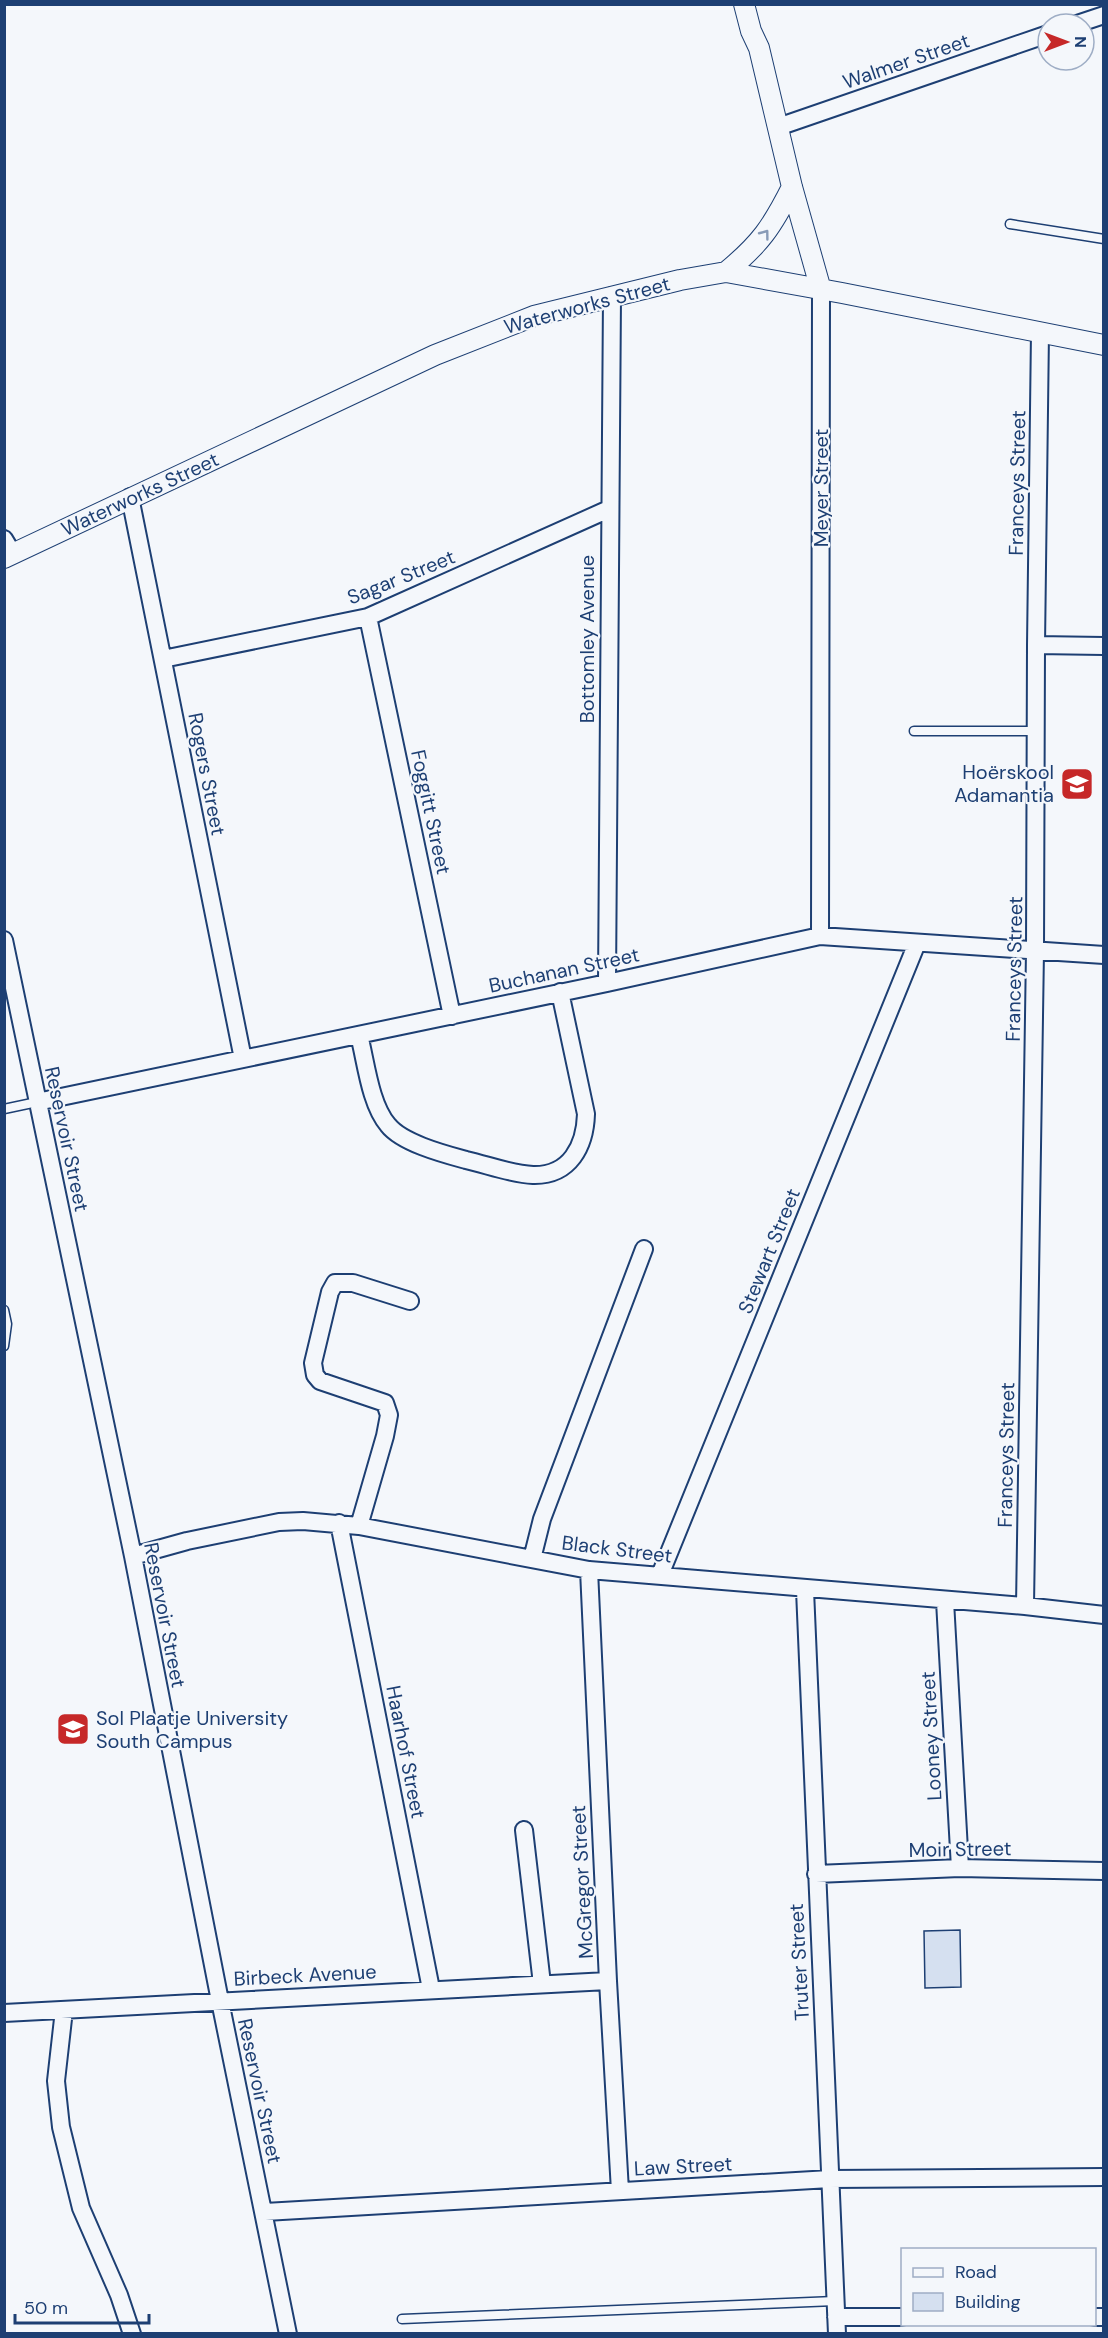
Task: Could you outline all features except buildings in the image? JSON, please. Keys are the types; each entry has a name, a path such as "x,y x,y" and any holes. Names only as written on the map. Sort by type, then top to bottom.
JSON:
{"street":[{"name":"Meyer Street","path":"744,4 751,31 759,48"},
{"name":"Meyer Street","path":"755,4 759,48 792,187 821,290 820,936"},
{"name":"Walmer Street","path":"778,127 1036,38"},
{"path":"726,272 754,249 776,220 792,187"},
{"name":"Waterworks Street","path":"7,550 130,497 435,355 534,316 680,280 726,272 1104,345"},
{"name":"Bottomley Avenue","path":"607,983 612,296"},
{"name":"Franceys Street","path":"1025,1606 1035,951 1040,332"},
{"name":"Rogers Street","path":"130,497 243,1059"},
{"name":"Sagar Street","path":"163,658 368,617 609,509"},
{"name":"Foggitt Street","path":"368,617 453,1016"},
{"path":"1036,645 1104,646"},
{"name":"Buchanan Street","path":"37,1102 453,1016 820,936 1104,956"},
{"name":"Reservoir Street","path":"4,940 133,1556 288,2334"},
{"name":"Stewart Street","path":"660,1575 917,943"},
{"path":"359,1035 379,1113 389,1128 402,1137 443,1153 505,1170 534,1175 555,1170 575,1157 582,1145 586,1130 586,1114 560,992"},
{"path":"532,1559 542,1519 644,1249"},
{"path":"359,1526 385,1436 388,1408 385,1404 320,1381 315,1375 313,1363 330,1292 335,1283 353,1283 410,1301"},
{"name":"Black Street","path":"133,1556 187,1541 279,1522 339,1523 589,1570 805,1590 1025,1606 1104,1615"},
{"name":"Haarhof Street","path":"339,1523 431,1989"},
{"name":"McGregor Street","path":"589,1570 620,2191"},
{"name":"Truter Street","path":"805,1590 836,2317"},
{"name":"Looney Street","path":"945,1601 960,1868"},
{"path":"524,1830 542,1984"},
{"name":"Moir Street","path":"816,1874 960,1868 1104,1871"},
{"name":"Birbeck Avenue","path":"4,2013 608,1981"},
{"path":"64,2010 56,2081 61,2127 81,2208 119,2295 132,2334"},
{"name":"Law Street","path":"265,2212 830,2179 1104,2177"},
{"path":"836,2317 901,2317"}],"lane":[{"path":"1010,224 1104,239"},
{"path":"914,731 1036,731"},
{"path":"4,1109 37,1102"},
{"path":"4,1310 7,1324 4,1346"},
{"path":"402,2319 836,2317"}],"place":[{"name":"Hoërskool Adamantia","path":"1077,784"},
{"name":"Sol Plaatje University South Campus","path":"73,1729"}]}
